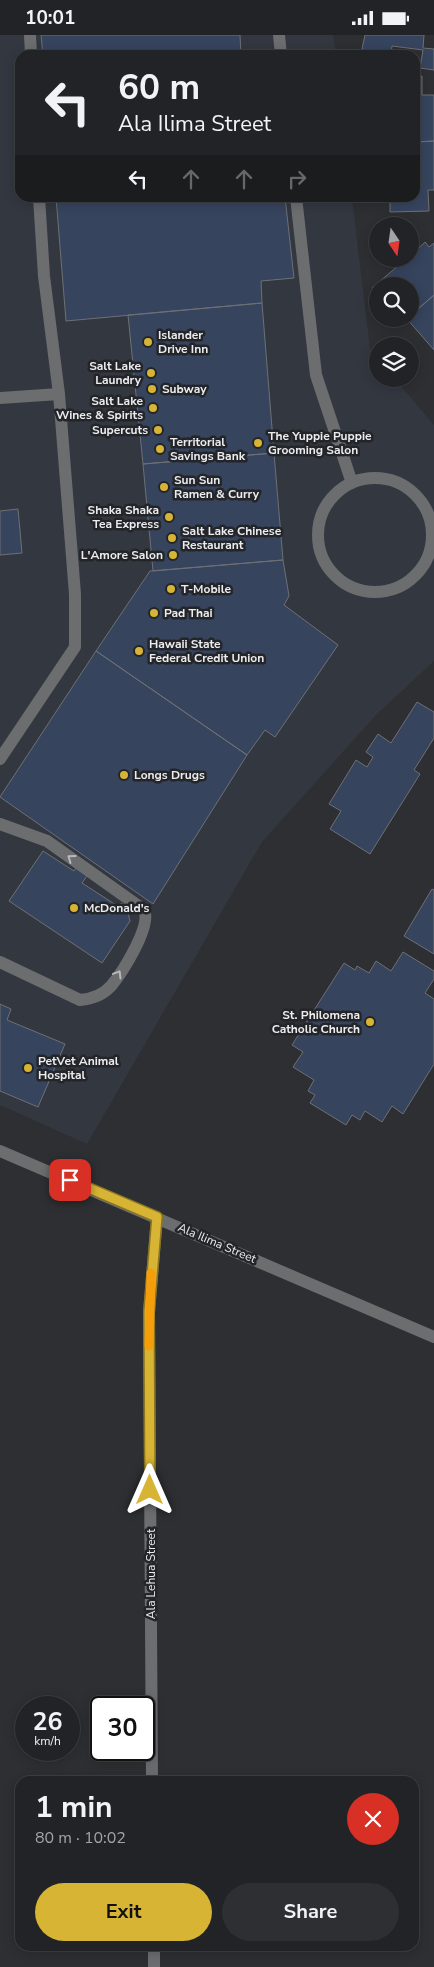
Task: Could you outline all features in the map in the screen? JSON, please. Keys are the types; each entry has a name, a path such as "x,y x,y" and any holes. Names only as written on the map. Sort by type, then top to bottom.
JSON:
{"street":[{"path":"30,35 31,50"},
{"path":"279,35 280,50"},
{"path":"0,759 75,647 75,594 59,394 44,276 39,202"},
{"path":"297,202 316,375 352,483"},
{"path":"0,399 59,394"},
{"path":"369,479 388,480 406,487 420,499 429,515 432,534 430,552 422,569 409,582 392,590 372,593 354,589 338,579 325,565 318,547 318,527 324,509 335,494 352,483 369,479"},
{"path":"0,824 48,841 144,910 147,916 144,931 110,987 94,999 80,1000 0,961"},
{"name":"Ala Ilima Street","path":"0,1151 434,1337"},
{"name":"Ala Lehua Street","path":"152,1776 149,1312 157,1217"},
{"path":"154,1951 154,1967"}],"shaded area":[{"path":"0,35 333,35 335,50 15,50 15,202 352,202 369,341 369,387 402,387 434,425 434,661 376,715 262,842 87,1144 0,1105"}],"building":[{"path":"41,35 240,35 241,50 42,50"},
{"path":"365,35 424,35 423,48 434,49 434,70 420,68 423,50 392,46 392,50 362,49"},
{"path":"420,76 422,76 422,95 434,95 434,141 420,142"},
{"path":"434,141 434,190 428,190 429,211 390,212 390,202 420,202 420,142"},
{"path":"56,202 286,202 294,278 261,281 262,303 66,321"},
{"path":"425,242 429,247 434,243 434,295 419,308 419,277 385,277 397,267 419,267 419,248"},
{"path":"434,295 434,350 414,327 419,327 419,308"},
{"path":"262,303 274,453 143,464 128,315"},
{"path":"274,453 283,560 153,571 143,464"},
{"path":"18,509 22,553 0,555 0,511"},
{"path":"283,560 289,596 284,605 338,645 275,737 265,730 247,755 96,651 150,571"},
{"name":"Longs Drugs","path":"96,651 247,755 153,904 0,797"},
{"path":"417,702 434,712 434,738 414,770 420,774 370,854 330,829 341,811 329,804 356,760 367,767 373,757 366,752 378,734 391,743"},
{"name":"McDonald's","path":"43,851 74,871 76,868 87,876 82,883 119,907 121,903 130,909 128,913 130,921 102,963 9,901"},
{"path":"432,889 434,890 434,954 404,936"},
{"name":"St. Philomena Catholic Church","path":"403,952 434,971 434,979 425,993 434,999 434,1064 403,1114 392,1106 382,1122 365,1111 360,1120 352,1115 346,1125 310,1103 315,1095 308,1091 314,1080 293,1067 303,1052 292,1045 344,963 355,970 357,966 369,973 376,961 391,971"},
{"name":"PetVet Animal Hospital","path":"0,1004 11,1009 7,1020 65,1044 38,1107 0,1091"}],"slow traffic":[{"path":"149,1346 151,1273"}],"place":[{"name":"Islander Drive Inn","path":"148,342"},
{"name":"Salt Lake Laundry","path":"151,373"},
{"name":"Subway","path":"152,389"},
{"name":"Salt Lake Wines & Spirits","path":"153,408"},
{"name":"Supercuts","path":"158,430"},
{"name":"The Yuppie Puppie Grooming Salon","path":"258,443"},
{"name":"Territorial Savings Bank","path":"160,449"},
{"name":"Sun Sun Ramen & Curry","path":"164,487"},
{"name":"Shaka Shaka Tea Express","path":"169,517"},
{"name":"Salt Lake Chinese Restaurant","path":"172,538"},
{"name":"L'Amore Salon","path":"173,555"},
{"name":"T-Mobile","path":"171,589"},
{"name":"Pad Thai","path":"154,613"},
{"name":"Hawaii State Federal Credit Union","path":"139,651"},
{"name":"Longs Drugs","path":"124,775"},
{"name":"McDonald's","path":"74,908"},
{"name":"St. Philomena Catholic Church","path":"370,1022"},
{"name":"PetVet Animal Hospital","path":"28,1068"}],"route":[{"path":"70,1180 157,1217 149,1312 150,1490"}]}
